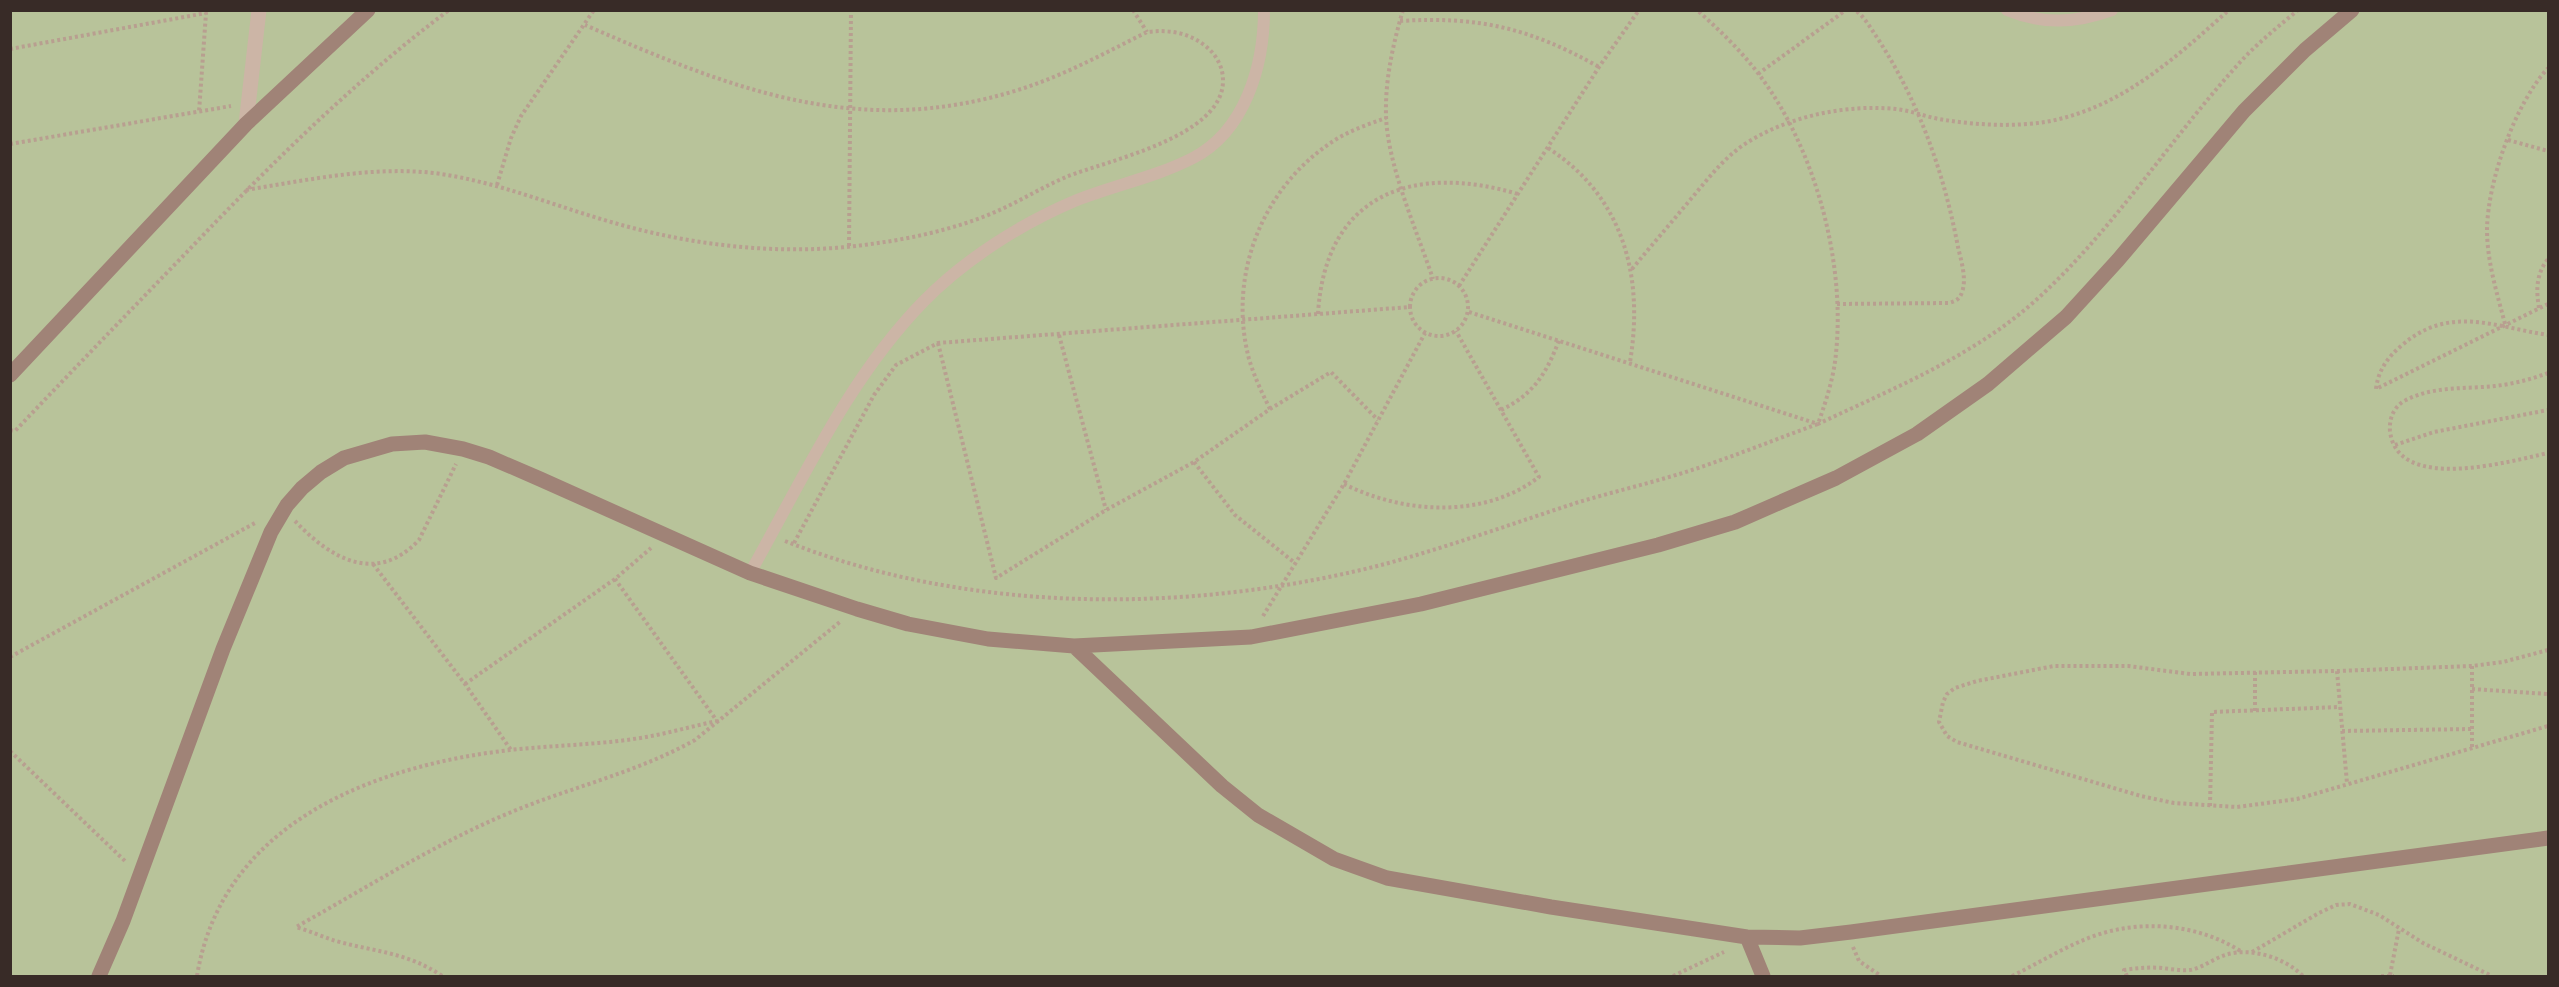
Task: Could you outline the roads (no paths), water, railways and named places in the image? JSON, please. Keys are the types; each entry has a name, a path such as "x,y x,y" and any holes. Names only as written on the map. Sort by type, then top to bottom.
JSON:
{"street":[{"path":"246,124 259,10"},
{"path":"10,375 246,124 368,10"},
{"path":"99,976 123,921 235,619 271,532 284,510 302,488 321,472 344,458 392,444 425,442 463,449 489,457 540,479 750,573 856,609 947,633 1033,644 1074,646 1251,637 1432,601 1658,545 1735,522 1836,478 1917,434 1988,384 2066,317 2096,286 2244,111 2305,50 2352,10"},
{"path":"1074,646 1222,786 1258,815 1334,859 1387,878 1551,907 1747,937 1800,938 1851,932 2548,838"},
{"path":"1747,937 1762,976"}],"lane":[{"path":"750,573 849,399 899,328 949,279 1007,237 1037,219 1079,200 1183,163 1219,139 1240,113 1253,80 1264,33 1264,10"},
{"path":"2007,10 2032,18 2067,22 2112,10"}]}
